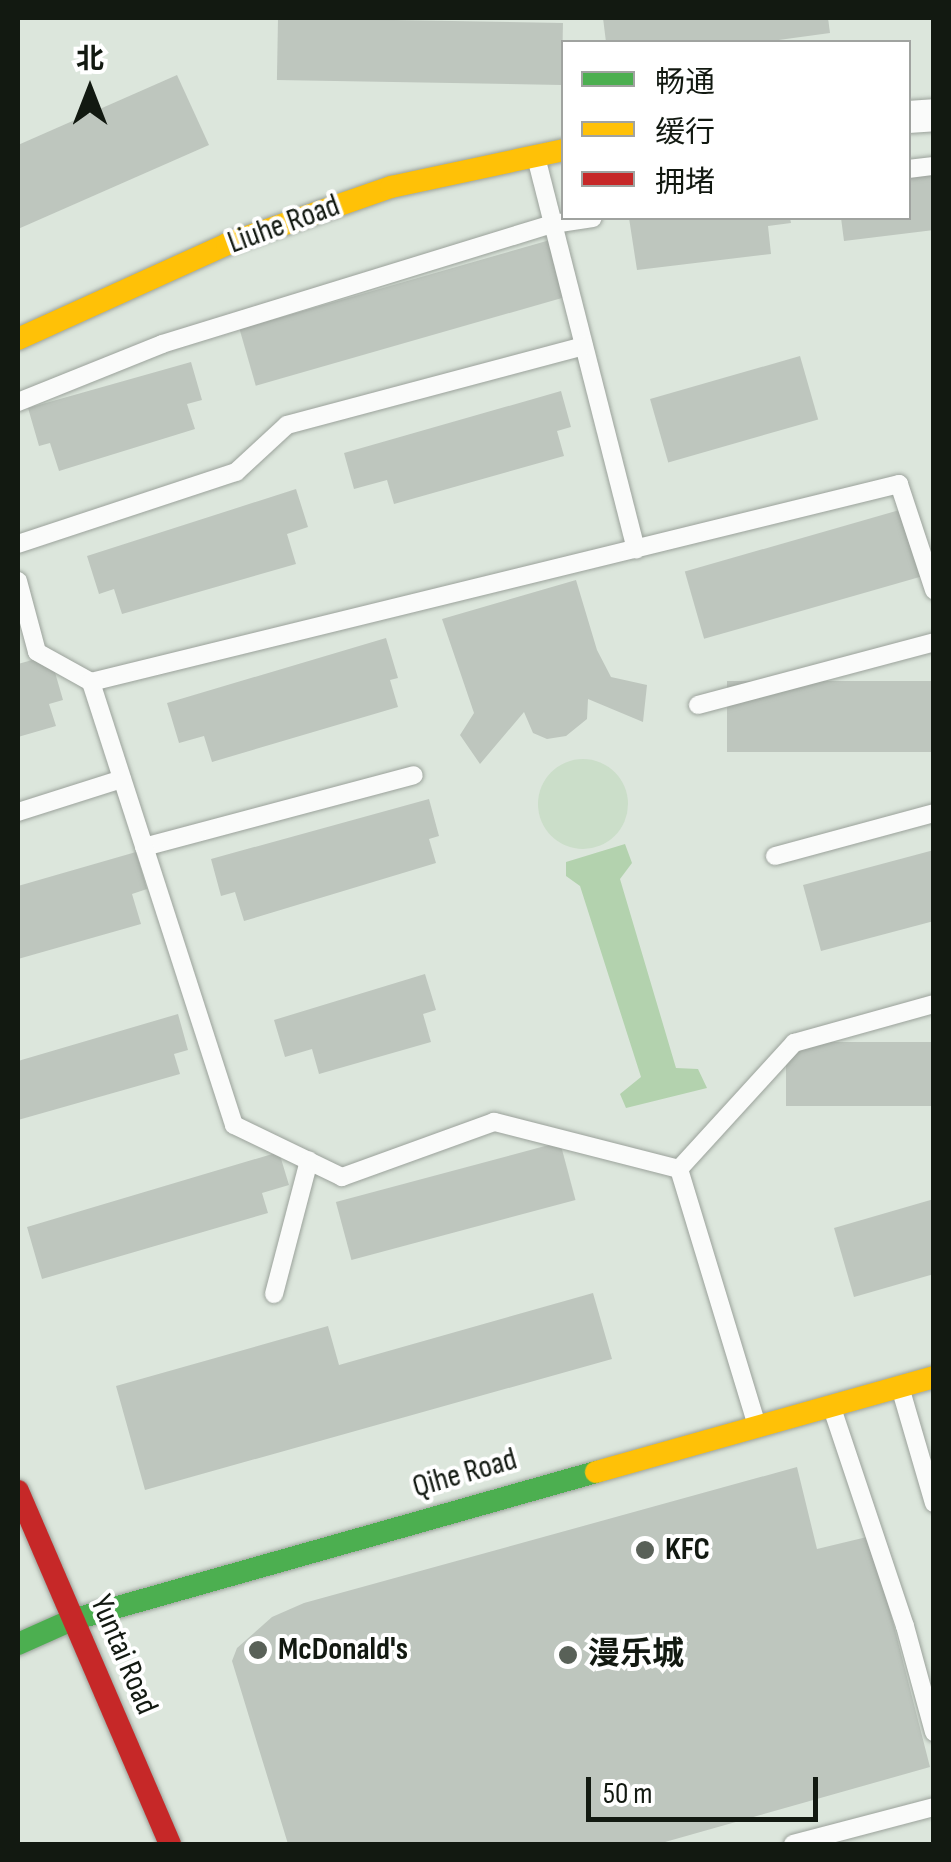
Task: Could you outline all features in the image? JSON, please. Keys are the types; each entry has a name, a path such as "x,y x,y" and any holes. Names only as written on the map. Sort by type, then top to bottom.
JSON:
{"street":[{"name":"Liuhe Road","path":"18,340 226,244 391,187 561,151"},
{"name":"Qihe Road","path":"18,1644 72,1620 934,1376"},
{"name":"Yuntai Road","path":"18,1491 170,1844"}],"lane":[{"path":"536,156 636,549"},
{"path":"18,402 162,344 553,224 580,220"},
{"path":"18,544 236,472 287,425 584,346"},
{"path":"91,682 900,484 934,590"},
{"path":"18,581 21,607 38,652 91,682 234,1125 342,1177 494,1122 679,1169"},
{"path":"698,705 934,642"},
{"path":"144,847 414,775"},
{"path":"18,812 122,779"},
{"path":"775,856 934,812"},
{"path":"679,1169 794,1043 934,1004"},
{"path":"274,1294 309,1161"},
{"path":"679,1169 757,1426"},
{"path":"900,1387 934,1503"},
{"path":"832,1407 905,1626 934,1732"},
{"path":"793,1844 934,1807"}],"shaded area":[{"path":"583,759 600,762 615,772 625,787 625,821 615,836 600,846 583,849 566,846 551,836 541,821 538,804 541,787 551,772 566,762"},
{"path":"625,844 632,863 620,879 676,1068 698,1069 707,1088 626,1108 620,1094 641,1077 580,886 566,876 566,862"}],"building":[{"path":"278,18 563,23 561,85 277,80"},
{"path":"603,18 828,18 830,33 779,40 606,40"},
{"path":"177,75 209,145 18,229 18,145"},
{"path":"934,170 934,230 844,241 841,220 911,220 911,173"},
{"path":"629,220 790,220 791,223 768,226 771,254 637,270"},
{"path":"550,240 566,297 256,386 240,329"},
{"path":"800,356 818,419 668,462 650,399"},
{"path":"191,362 202,400 187,404 195,429 59,471 50,443 39,446 28,408"},
{"path":"561,391 571,427 557,431 564,456 394,504 387,480 354,489 344,453"},
{"path":"296,489 308,527 287,534 296,564 122,614 114,589 99,594 87,556"},
{"path":"903,509 922,576 704,639 685,572"},
{"path":"576,580 597,650 611,677 647,685 643,722 588,699 587,719 566,736 547,739 533,733 524,712 480,764 460,735 474,713 442,619"},
{"path":"386,638 398,678 390,680 398,707 212,762 204,736 179,743 167,703"},
{"path":"50,655 63,700 49,704 56,726 18,737 18,664"},
{"path":"727,681 934,681 934,752 727,752"},
{"path":"429,799 439,836 429,839 436,863 244,921 235,892 221,896 211,859"},
{"path":"934,850 934,921 821,951 803,885"},
{"path":"136,852 147,889 132,894 141,924 18,959 18,886"},
{"path":"425,974 436,1010 423,1014 431,1042 319,1074 312,1049 285,1057 274,1020"},
{"path":"178,1014 188,1050 174,1054 180,1074 18,1120 18,1061"},
{"path":"786,1042 934,1042 934,1106 786,1106"},
{"path":"560,1142 576,1200 351,1260 336,1202"},
{"path":"279,1152 289,1185 262,1193 268,1213 42,1279 27,1227"},
{"path":"934,1199 934,1274 854,1297 834,1228"},
{"path":"593,1293 612,1359 145,1490 116,1386 328,1326 339,1365"},
{"name":"漫乐城","path":"797,1467 817,1549 871,1536 930,1767 658,1844 288,1844 232,1661 237,1648 272,1617 304,1603"}],"traffic: fast":[{"path":"18,1644 72,1620 596,1472"}],"traffic: slow":[{"path":"18,339 227,244 391,187 561,151"},
{"path":"596,1472 934,1377"}],"traffic: jam":[{"path":"18,1491 170,1844"}],"place":[{"name":"KFC","path":"645,1550"},
{"name":"McDonald's","path":"258,1650"},
{"name":"漫乐城","path":"568,1655"}]}
